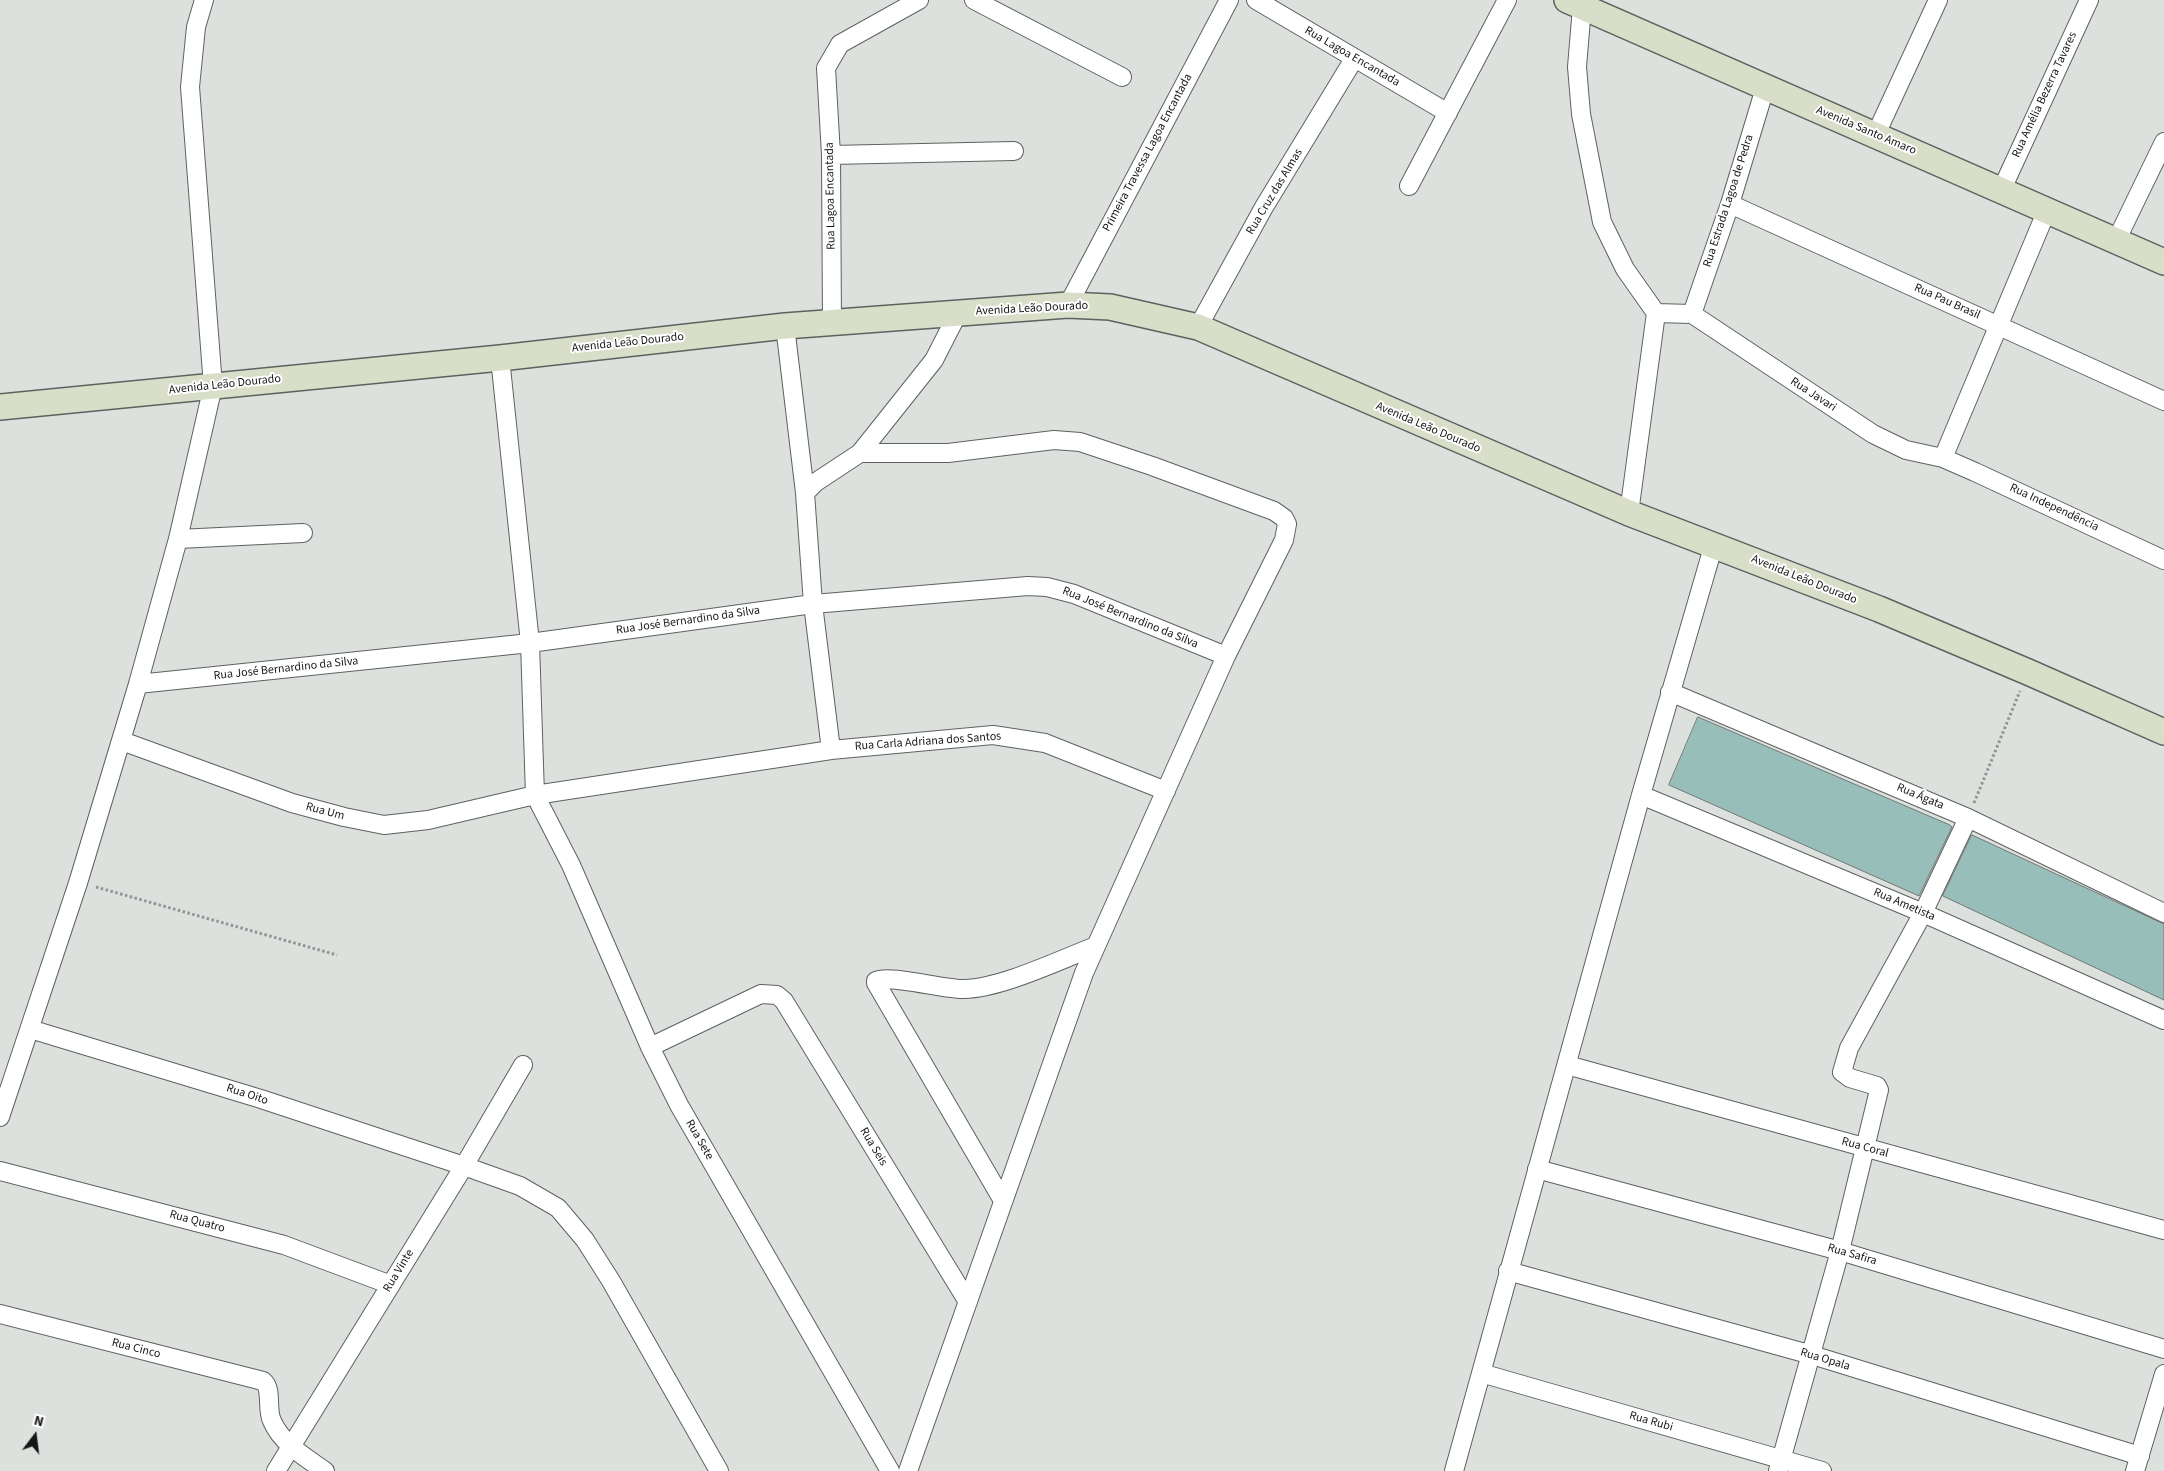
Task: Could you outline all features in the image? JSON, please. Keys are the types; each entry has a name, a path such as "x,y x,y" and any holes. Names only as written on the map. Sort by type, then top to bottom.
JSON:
{"main road":[{"name":"Avenida Santo Amaro","path":"1575,3 1613,10 1765,88 1876,134 2164,262"},
{"name":"Avenida Leão Dourado","path":"0,407 500,358 785,326 1068,306 1110,307 1198,327 1629,513 1714,544 2028,672 2164,732"}],"street":[{"path":"0,1117 78,882 122,741 178,540 213,386 190,87 196,27 204,0"},
{"name":"Rua Lagoa Encantada","path":"832,324 831,155 826,68 840,44 919,0"},
{"path":"974,0 1122,77"},
{"name":"Primeira Travessa Lagoa Encantada","path":"1068,306 1229,0"},
{"name":"Rua Lagoa Encantada","path":"1256,0 1448,113"},
{"path":"1410,186 1507,0"},
{"path":"1876,134 1938,0"},
{"name":"Rua Amélia Bezerra Tavares","path":"2002,191 2089,0"},
{"path":"1575,3 1581,114 1602,222 1625,269 1656,313 1629,513"},
{"name":"Rua Cruz das Almas","path":"1198,327 1264,206 1354,59"},
{"name":"Rua Estrada Lagoa de Pedra","path":"1692,314 1730,204 1765,88"},
{"path":"2116,241 2164,142"},
{"path":"831,155 1014,151"},
{"name":"Rua Pau Brasil","path":"1730,204 2164,401"},
{"path":"1943,458 1997,325 2047,210"},
{"path":"805,493 816,482 860,453 934,360 958,313"},
{"path":"1656,313 1692,314"},
{"name":"Rua Javari","path":"1692,314 1872,434 1906,450 1943,458"},
{"path":"785,326 805,493 813,604 831,750"},
{"path":"500,358 530,643 535,795"},
{"path":"860,453 948,453 1038,441 1080,442 1152,466 1274,511 1284,518 1287,524 1287,532 1226,656 1084,973 1002,1199 968,1302 908,1471"},
{"name":"Rua Independência","path":"1943,458 2164,560"},
{"path":"178,540 303,534"},
{"path":"1454,1471 1641,795 1714,544"},
{"name":"Rua José Bernardino da Silva","path":"138,684 530,643 813,604 1028,586 1047,587 1074,594 1226,656"},
{"name":"Rua Ágata","path":"1670,692 1968,818 2164,913"},
{"name":"Rua Carla Adriana dos Santos","path":"831,750 993,735 1016,737 1045,743 1166,791"},
{"name":"Rua Um","path":"122,741 292,803 344,817 384,824 428,820 535,795 831,750"},
{"name":"Rua Sete","path":"535,795 571,865 650,1047 684,1113 890,1471"},
{"name":"Rua Ametista","path":"1641,795 1923,913 2164,1020"},
{"path":"1780,1465 1840,1251 1879,1090 1877,1086 1850,1078 1842,1072 1842,1067 1849,1048 1923,913 1968,818"},
{"path":"1002,1199 876,980 891,979 946,989 967,989 1008,979 1096,946"},
{"name":"Rua Seis","path":"650,1047 761,994 777,995 784,1001 968,1302"},
{"name":"Rua Oito","path":"30,1029 261,1099 464,1166 520,1186 558,1208 585,1240 611,1281 720,1471"},
{"name":"Rua Vinte","path":"276,1471 464,1166 523,1065"},
{"name":"Rua Coral","path":"1567,1065 2164,1230"},
{"name":"Rua Safira","path":"1537,1169 1840,1251 2164,1349"},
{"name":"Rua Quatro","path":"0,1171 284,1245 391,1285"},
{"name":"Rua Opala","path":"1508,1271 1812,1355 2137,1463"},
{"name":"Rua Cinco","path":"0,1314 263,1381 268,1388 268,1411 272,1423 290,1446"},
{"name":"Rua Rubi","path":"1481,1373 1780,1465 1822,1471"},
{"path":"2137,1463 2164,1374"},
{"path":"290,1446 325,1471"}],"path":[{"path":"1968,818 2028,672"},
{"path":"78,882 337,955"}],"building":[{"path":"1698,717 1950,825 1952,827 1919,896 1669,785"},
{"path":"1972,835 2164,924 2164,1000 1943,896"}]}
